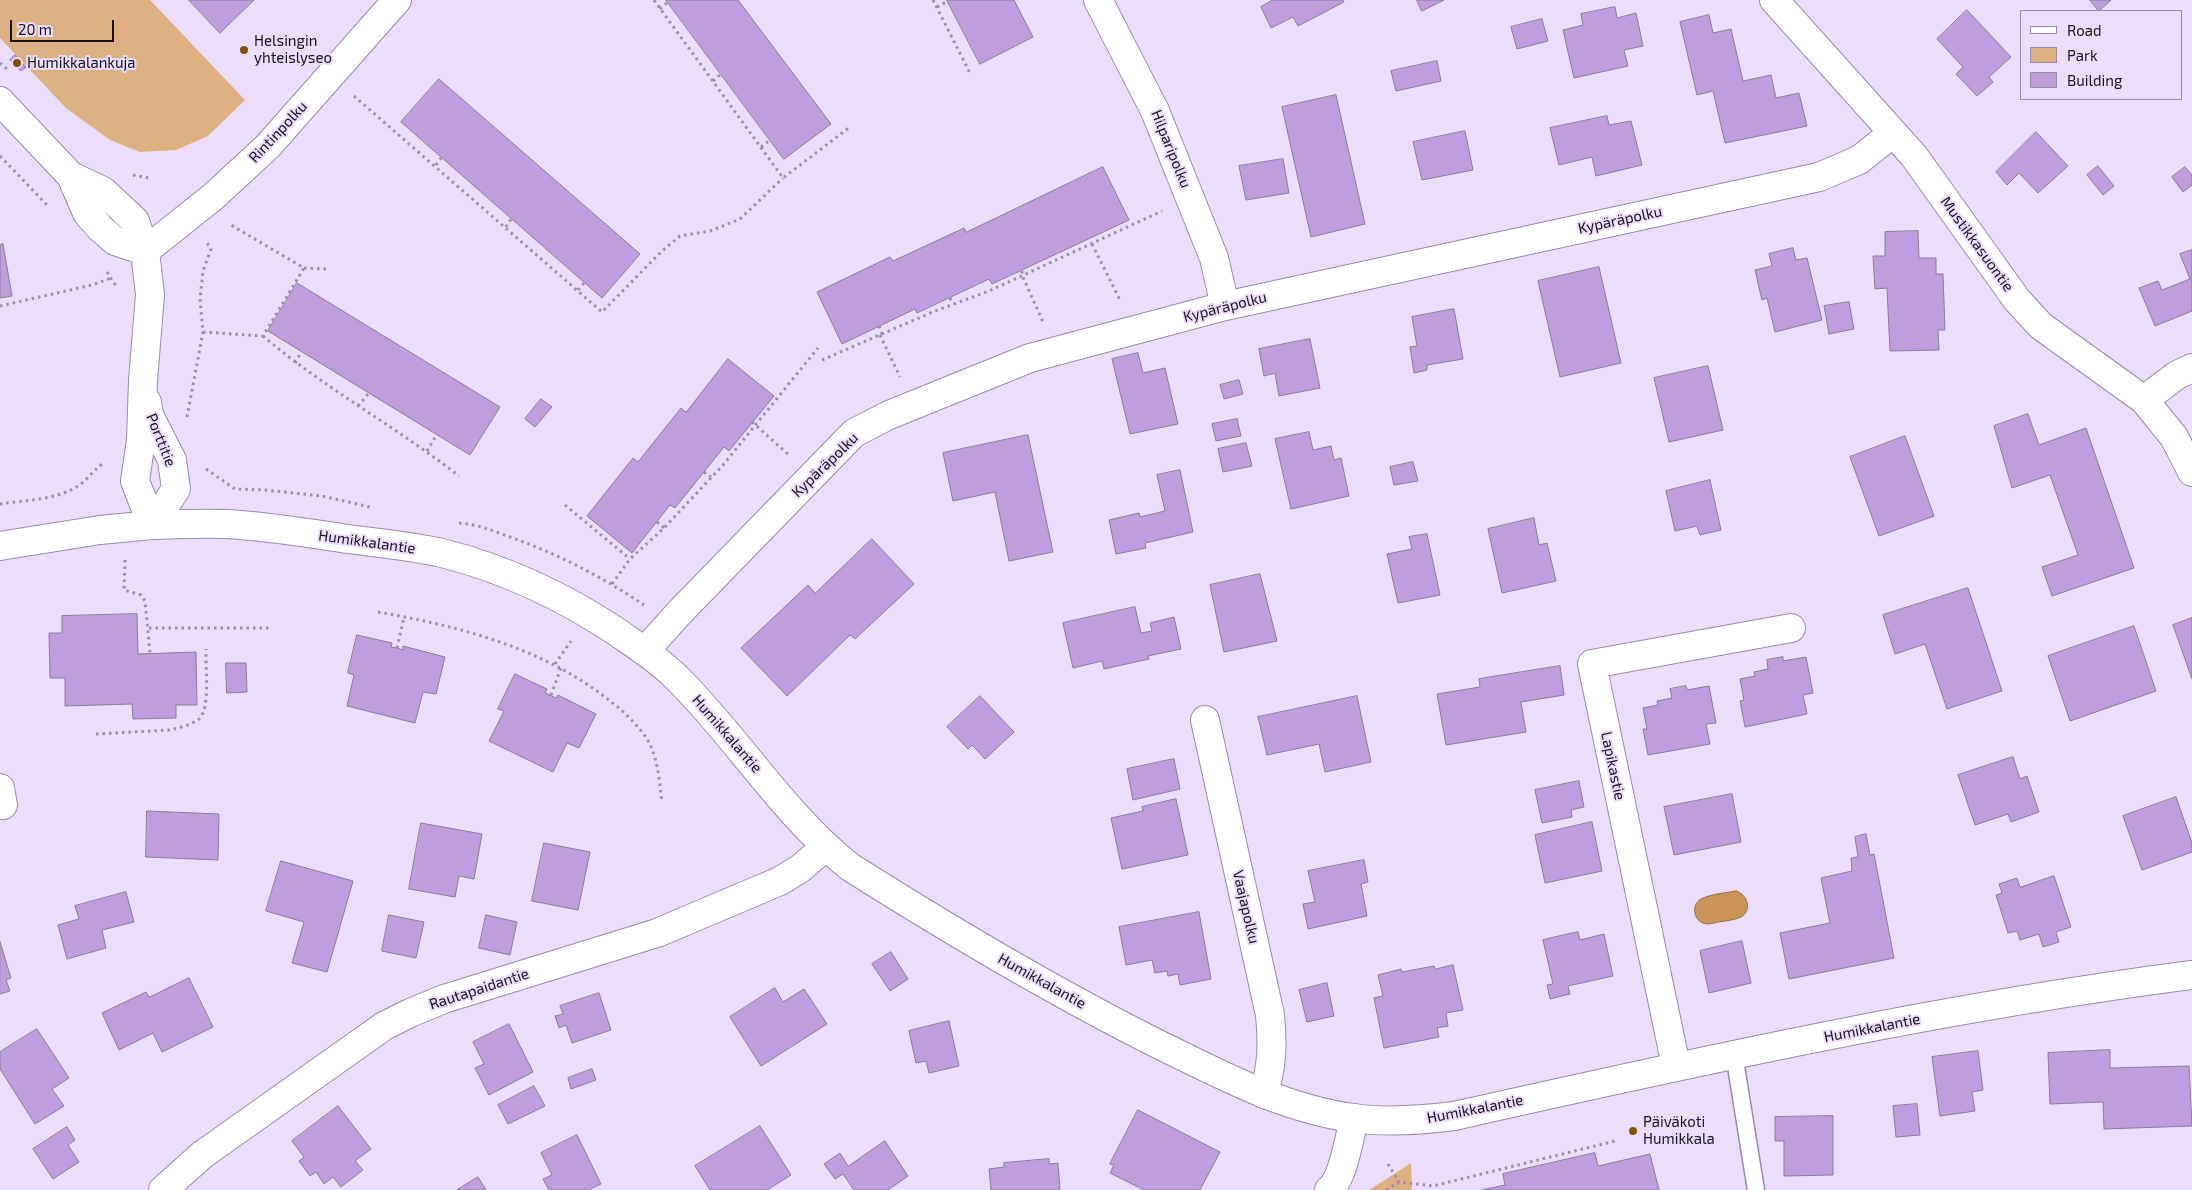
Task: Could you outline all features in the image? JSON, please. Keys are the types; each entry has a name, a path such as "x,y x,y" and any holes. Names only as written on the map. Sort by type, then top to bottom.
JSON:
{"street":[{"name":"Rintinpolku","path":"145,251 214,196 268,146 397,0"},
{"name":"Hilparipolku","path":"1098,0 1155,110 1214,258 1225,306"},
{"name":"Mustikkasuontie","path":"1774,0 1914,156 2017,300 2041,326 2144,400 2174,437 2192,472"},
{"name":"Porttitie","path":"0,101 71,176 103,191 135,221 145,251 150,295 143,380 141,440 135,481 152,524"},
{"name":"Kypäräpolku","path":"645,651 678,614 854,433 889,415 1030,358 1225,306 1819,176 1859,160 1893,133"},
{"path":"2144,400 2177,374 2192,368"},
{"name":"Porttitie","path":"143,380 149,415 172,460 176,489 152,524"},
{"name":"Humikkalantie","path":"0,546 100,530 152,524 226,524 262,527 440,553 512,575 590,614 645,651 674,675 707,709 825,847 850,867 1037,979 1138,1034 1264,1094 1322,1112 1354,1118 1418,1120 1454,1116 1734,1054 2028,999 2192,975"},
{"name":"Lapikastie","path":"1676,1066 1592,664 1791,628"},
{"name":"Vaajapolku","path":"1205,720 1270,1015 1273,1042 1271,1068 1264,1094"},
{"name":"Rautapaidantie","path":"163,1190 202,1155 384,1026 401,1017 444,999 657,933 780,881 801,868 825,847"},
{"path":"1330,1190 1336,1184 1354,1118"}],"lane":[{"path":"1734,1054 1756,1190"}],"path":[{"path":"654,0 783,178"},
{"path":"933,0 971,75"},
{"path":"937,7 948,1"},
{"path":"660,9 668,2"},
{"path":"713,81 721,74"},
{"path":"352,94 436,165 602,312 662,251 680,236 710,232 740,220 783,178 850,127"},
{"path":"760,147 770,140"},
{"path":"436,165 441,158"},
{"path":"1,159 50,209"},
{"path":"822,360 989,291 1168,208"},
{"path":"506,227 511,219"},
{"path":"231,225 304,268 328,269"},
{"path":"1094,236 1096,241"},
{"path":"1092,244 1121,303"},
{"path":"186,421 203,332 200,299 202,271 211,249"},
{"path":"263,336 304,268"},
{"path":"107,270 121,294"},
{"path":"1022,271 1022,276 1044,323"},
{"path":"0,306 92,285 111,278"},
{"path":"578,290 584,282"},
{"path":"950,298 954,304"},
{"path":"879,326 900,378"},
{"path":"203,332 263,336 295,363 426,450 459,476"},
{"path":"612,584 630,559 664,528 711,477 753,424 818,348"},
{"path":"295,363 302,352"},
{"path":"358,406 369,393"},
{"path":"753,424 797,461"},
{"path":"426,450 437,434"},
{"path":"0,504 64,494 82,484 95,469 108,459"},
{"path":"202,466 235,489 322,496 380,510"},
{"path":"704,472 711,477"},
{"path":"565,505 630,559"},
{"path":"454,522 472,524 542,548 612,584 646,606"},
{"path":"657,522 664,528"},
{"path":"125,552 124,590 143,597 147,609 150,653"},
{"path":"378,612 436,623 487,637 561,668 621,709 646,736 657,764 662,802"},
{"path":"397,648 404,617"},
{"path":"149,628 270,628"},
{"path":"554,664 574,636"},
{"path":"96,734 170,730 181,728 199,719 205,709 206,649"},
{"path":"551,695 561,668"},
{"path":"1386,1190 1398,1182 1433,1186 1616,1141"},
{"path":"1388,1164 1398,1182"}],"green space":[{"path":"0,0 150,0 245,100 208,136 176,150 140,152 110,140 66,108 0,38"},
{"path":"1411,1163 1412,1190 1369,1190"}],"shaded area":[{"path":"1736,891 1743,895 1748,906 1745,914 1741,917 1707,924 1699,921 1696,917 1695,905 1701,899"}],"building":[{"path":"189,0 254,0 220,33"},
{"path":"666,0 738,0 831,124 784,159"},
{"path":"947,0 1014,0 1033,37 980,64"},
{"path":"1273,0 1343,0 1344,2 1298,26 1293,17 1271,28 1261,7"},
{"path":"1417,0 1444,0 1422,11"},
{"path":"2090,0 2111,0 2100,10"},
{"path":"1615,7 1617,18 1636,13 1643,46 1624,50 1628,66 1574,78 1563,30 1583,25 1581,14"},
{"path":"1967,10 2011,57 1989,77 1993,82 1977,96 1956,74 1963,67 1937,39"},
{"path":"1709,15 1713,33 1731,29 1743,81 1771,75 1776,98 1799,93 1807,126 1725,143 1713,91 1697,95 1680,22"},
{"path":"1542,19 1548,41 1517,49 1511,27"},
{"path":"15,55 26,67 21,71 10,60"},
{"path":"1437,61 1441,81 1396,91 1391,71"},
{"path":"439,79 640,254 602,298 401,122"},
{"path":"1336,95 1365,224 1311,237 1282,107"},
{"path":"1607,116 1609,125 1631,121 1642,165 1596,176 1592,157 1559,165 1550,128"},
{"path":"1465,131 1473,170 1422,180 1413,142"},
{"path":"2036,132 2068,166 2038,193 2019,173 2007,185 1996,172"},
{"path":"1283,159 1289,193 1246,200 1239,166"},
{"path":"2098,166 2114,186 2103,195 2087,175"},
{"path":"1103,167 1129,220 992,284 989,279 917,313 915,309 842,344 817,292 890,257 893,261 964,228 966,232"},
{"path":"2185,167 2192,175 2192,185 2183,192 2172,177"},
{"path":"1918,231 1919,258 1936,258 1936,274 1943,274 1945,330 1938,330 1939,350 1890,351 1887,288 1875,289 1873,256 1885,256 1885,232"},
{"path":"3,244 12,296 0,298 0,245"},
{"path":"1793,248 1796,260 1807,258 1822,320 1775,332 1767,298 1762,300 1755,270 1772,266 1769,254"},
{"path":"2192,250 2192,311 2155,326 2139,288 2158,281 2162,290 2190,279 2180,254"},
{"path":"1599,267 1621,363 1560,377 1538,281"},
{"path":"297,283 500,407 470,455 268,331"},
{"path":"1849,302 1854,329 1829,334 1824,306"},
{"path":"1454,309 1463,359 1427,365 1427,370 1414,373 1410,347 1417,346 1412,317"},
{"path":"1310,339 1320,388 1279,396 1275,373 1264,376 1259,349"},
{"path":"1138,353 1143,373 1165,368 1178,424 1130,434 1112,359"},
{"path":"728,359 774,396 729,451 724,447 675,508 670,505 632,553 587,516 633,458 638,462 681,408 686,412"},
{"path":"1708,366 1723,430 1669,442 1654,378"},
{"path":"1239,380 1243,394 1224,399 1220,385"},
{"path":"541,399 552,407 535,427 525,419"},
{"path":"2028,414 2039,445 2086,428 2134,568 2052,596 2042,567 2078,555 2050,475 2012,488 1994,426"},
{"path":"1237,419 1241,436 1216,441 1212,424"},
{"path":"1309,432 1313,450 1331,446 1334,460 1341,458 1349,496 1291,509 1275,439"},
{"path":"1028,435 1053,552 1009,561 995,492 953,501 943,453"},
{"path":"1905,436 1934,516 1879,536 1850,457"},
{"path":"1246,443 1252,466 1223,472 1218,449"},
{"path":"1413,462 1418,481 1394,485 1390,467"},
{"path":"1180,470 1193,532 1145,543 1146,548 1116,554 1109,520 1139,513 1140,517 1165,511 1157,475"},
{"path":"1710,480 1721,530 1700,535 1697,526 1675,531 1666,491"},
{"path":"1534,518 1539,545 1547,543 1556,581 1502,593 1488,529"},
{"path":"1427,534 1440,595 1398,603 1387,554 1412,549 1409,537"},
{"path":"872,539 914,584 855,639 850,635 787,696 741,648 808,585 815,593"},
{"path":"1260,574 1277,641 1224,652 1210,585"},
{"path":"1968,588 2002,691 1947,709 1925,644 1895,654 1883,615"},
{"path":"1135,607 1141,633 1152,631 1150,623 1174,617 1181,649 1148,656 1149,659 1104,669 1102,661 1073,668 1063,623"},
{"path":"137,614 138,654 196,652 197,705 176,705 176,718 133,719 132,704 65,706 65,678 50,678 49,633 62,633 62,616"},
{"path":"2192,618 2192,679 2173,625"},
{"path":"2134,626 2156,691 2070,721 2048,656"},
{"path":"357,635 392,643 391,647 403,650 403,646 445,657 436,694 423,692 415,723 347,706 354,675 348,673"},
{"path":"1783,657 1783,661 1806,657 1813,693 1803,695 1807,714 1745,727 1740,701 1744,700 1740,679 1755,676 1754,672 1768,669 1767,660"},
{"path":"226,663 246,663 247,692 227,693"},
{"path":"1560,666 1564,695 1521,702 1526,732 1446,745 1437,694 1480,687 1479,679"},
{"path":"515,674 547,689 545,693 556,698 558,695 596,714 579,748 567,743 553,772 489,741 504,711 498,709"},
{"path":"1686,686 1687,690 1709,686 1716,723 1706,724 1710,744 1648,755 1643,729 1647,729 1643,708 1658,705 1657,701 1672,698 1670,689"},
{"path":"980,696 1014,732 985,759 972,745 968,749 947,727"},
{"path":"1357,696 1371,762 1325,772 1319,744 1267,755 1258,717"},
{"path":"2013,757 2020,779 2027,776 2039,812 2011,822 2008,814 1975,825 1958,775"},
{"path":"1174,759 1180,789 1133,800 1127,769"},
{"path":"1579,781 1584,807 1571,810 1572,817 1542,823 1535,790"},
{"path":"1732,794 1741,842 1674,855 1664,807"},
{"path":"2176,797 2192,843 2192,852 2142,870 2123,816"},
{"path":"1176,799 1188,855 1122,869 1111,818 1143,811 1142,807"},
{"path":"147,811 219,814 218,860 146,857"},
{"path":"1592,822 1602,871 1545,883 1535,835"},
{"path":"421,823 482,834 474,879 459,876 455,897 409,889"},
{"path":"1866,834 1870,855 1874,854 1894,958 1789,979 1780,933 1830,923 1821,878 1852,871 1851,858 1858,857 1855,837"},
{"path":"544,843 590,852 578,910 532,901"},
{"path":"1364,860 1368,882 1361,884 1367,916 1308,929 1303,904 1315,902 1308,871"},
{"path":"281,861 353,881 327,972 292,963 304,922 266,911"},
{"path":"2054,876 2071,927 2056,932 2059,942 2043,947 2039,934 2020,940 2017,931 2008,933 1996,895 2002,893 1999,884 2017,878 2020,887"},
{"path":"126,892 134,922 102,930 106,948 67,959 58,925 79,919 75,906"},
{"path":"1199,912 1211,979 1180,985 1178,974 1168,976 1167,971 1155,973 1152,960 1126,965 1119,927"},
{"path":"389,915 424,922 416,958 382,951"},
{"path":"486,915 517,922 510,955 479,948"},
{"path":"1578,932 1580,940 1604,934 1613,976 1568,986 1570,994 1550,999 1547,985 1553,984 1543,940"},
{"path":"1742,941 1751,983 1709,993 1700,951"},
{"path":"0,942 11,978 6,980 10,991 0,994"},
{"path":"891,952 908,979 890,991 872,964"},
{"path":"1453,965 1463,1010 1446,1013 1448,1026 1437,1028 1439,1037 1384,1048 1374,998 1383,996 1378,975 1401,969 1402,972 1434,966 1435,969"},
{"path":"189,978 213,1027 162,1052 153,1033 119,1050 102,1013 146,992 149,997"},
{"path":"1327,983 1334,1016 1307,1022 1299,990"},
{"path":"775,988 783,1002 804,989 827,1024 761,1066 730,1017"},
{"path":"599,993 611,1030 572,1043 566,1025 559,1028 555,1016 563,1014 560,1006"},
{"path":"949,1021 959,1066 929,1073 926,1061 916,1063 909,1031"},
{"path":"509,1024 533,1072 489,1095 475,1068 484,1064 473,1042"},
{"path":"37,1029 69,1078 52,1089 64,1106 35,1124 0,1069 0,1052"},
{"path":"2110,1050 2110,1068 2189,1066 2192,1126 2104,1129 2103,1102 2050,1104 2048,1053"},
{"path":"1978,1051 1983,1090 1972,1092 1975,1111 1940,1116 1932,1057"},
{"path":"592,1069 596,1080 571,1089 568,1078"},
{"path":"534,1086 545,1106 508,1124 498,1105"},
{"path":"1917,1104 1920,1135 1896,1137 1893,1106"},
{"path":"338,1106 371,1149 355,1161 363,1170 341,1187 333,1177 324,1184 316,1172 310,1176 299,1161 304,1157 292,1141"},
{"path":"1138,1110 1220,1152 1200,1190 1144,1190 1110,1173 1114,1165 1110,1164"},
{"path":"1833,1116 1833,1175 1784,1176 1784,1141 1775,1141 1775,1117"},
{"path":"760,1126 791,1175 767,1190 710,1190 695,1166"},
{"path":"67,1127 75,1140 68,1145 79,1162 53,1179 33,1149"},
{"path":"577,1135 601,1184 588,1190 549,1190 543,1179 552,1175 541,1153"},
{"path":"885,1141 908,1176 888,1190 854,1190 843,1174 835,1179 824,1164 840,1153 848,1166"},
{"path":"1595,1153 1598,1166 1650,1154 1659,1190 1481,1190 1505,1185 1503,1174"},
{"path":"1049,1159 1049,1164 1058,1163 1060,1190 991,1190 989,1169 1004,1167 1004,1163"},
{"path":"478,1177 486,1190 457,1190"}],"place":[{"name":"Helsingin yhteislyseo","path":"244,50"},
{"name":"Humikkalankuja","path":"17,63"},
{"name":"Päiväkoti Humikkala","path":"1633,1131"}]}
